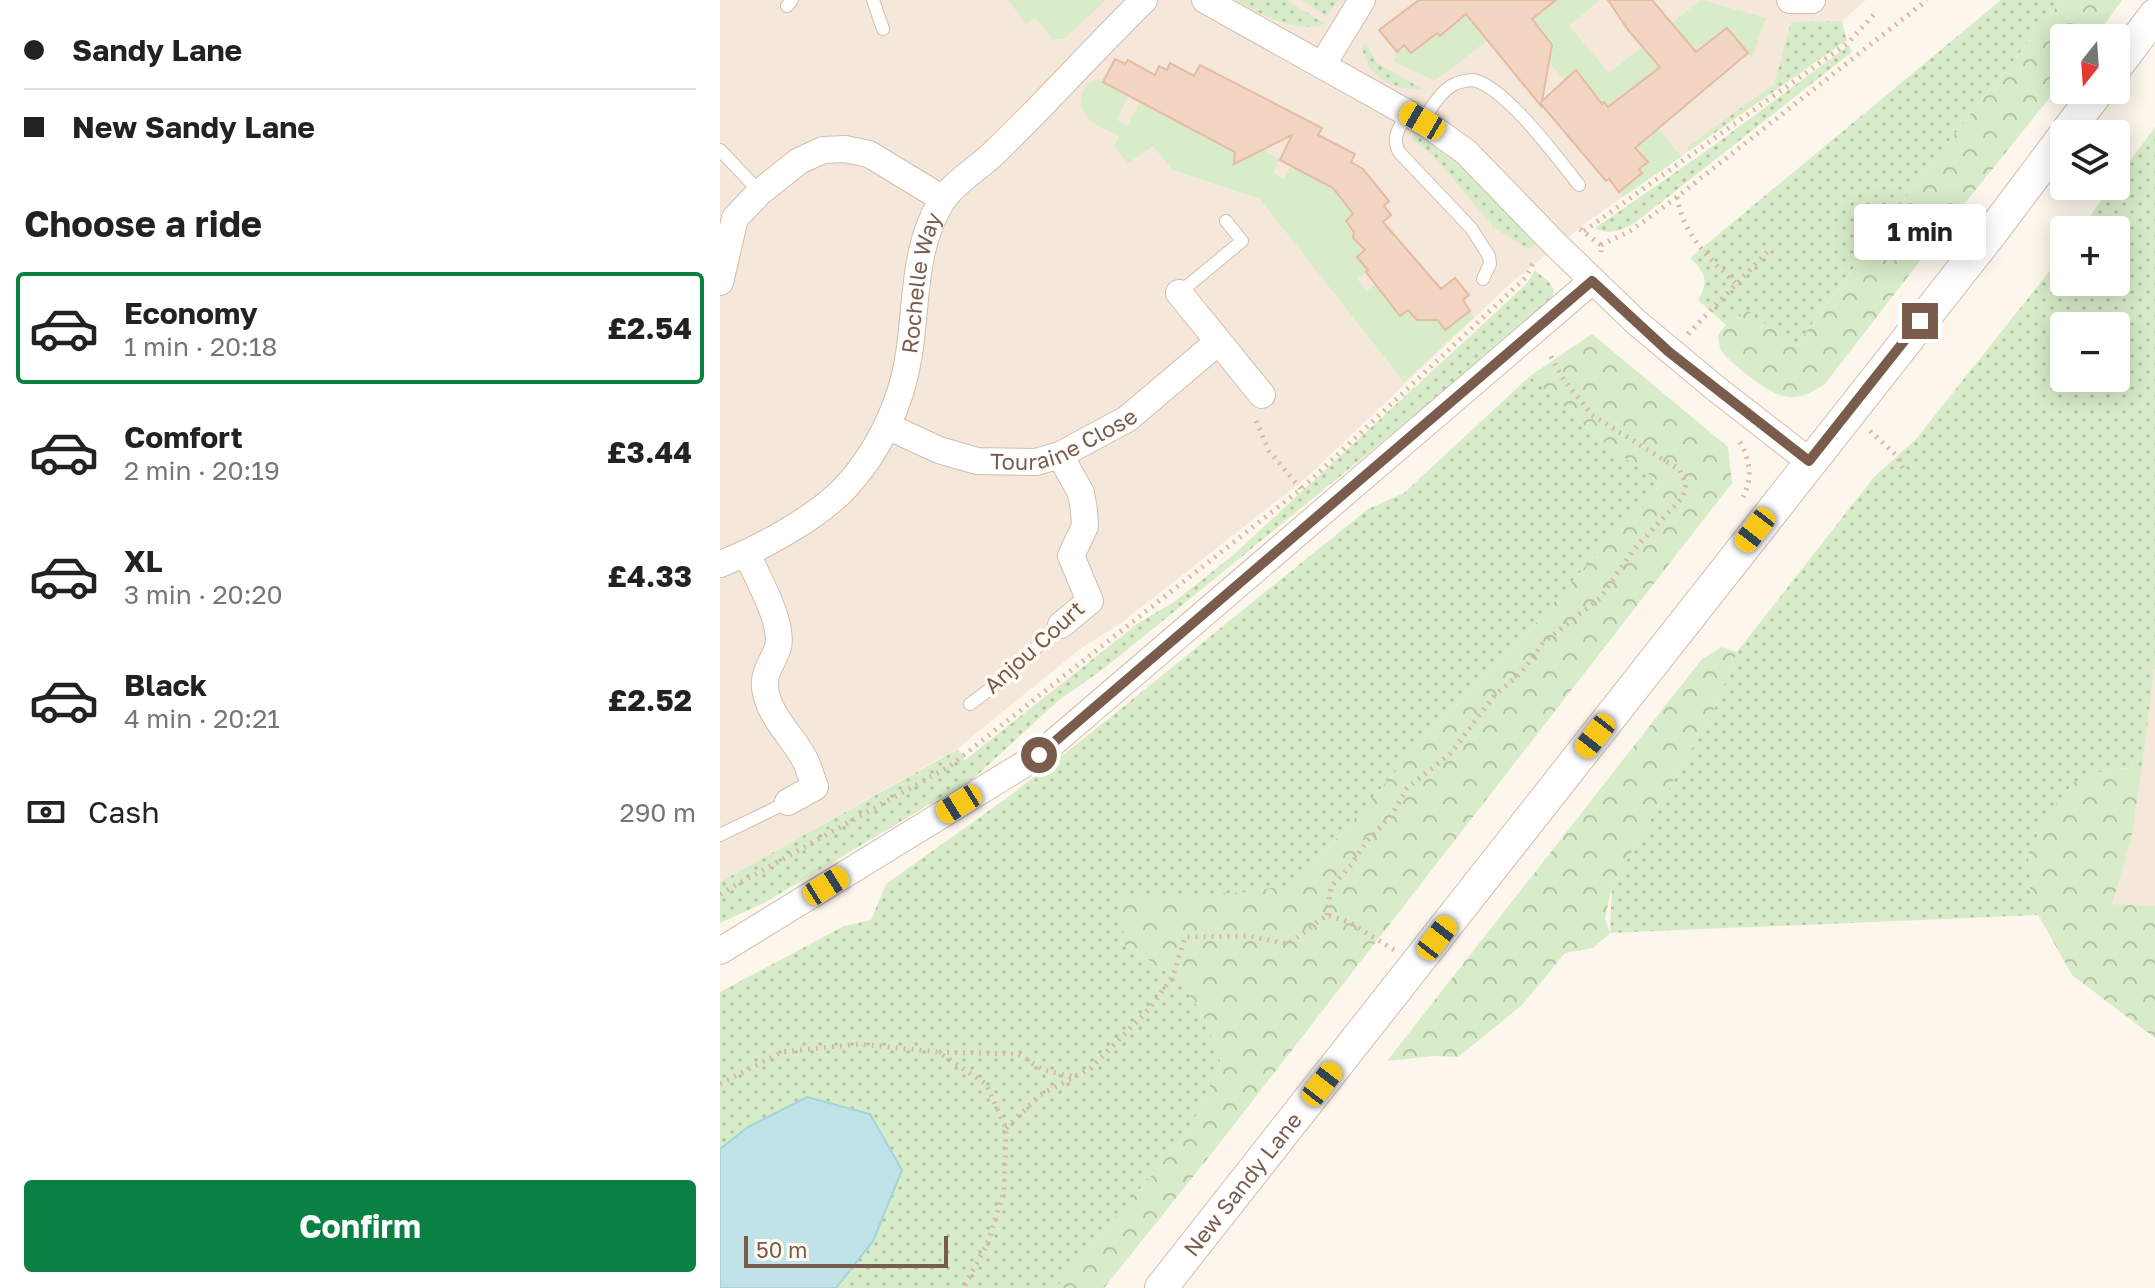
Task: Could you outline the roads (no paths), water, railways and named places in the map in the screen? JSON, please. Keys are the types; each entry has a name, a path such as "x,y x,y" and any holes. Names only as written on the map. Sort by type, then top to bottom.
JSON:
{"street":[{"name":"Rochelle Way","path":"720,564 747,554 811,515 843,490 866,461 887,426 909,356 920,255 943,199 995,153 1144,0"},
{"path":"1205,0 1323,64 1414,117 1466,152 1592,281 1669,352 1809,461"},
{"path":"1323,64 1362,0"},
{"path":"1790,0 1812,0"},
{"path":"2130,48 2155,15"},
{"name":"New Sandy Lane","path":"2076,120 2088,104"},
{"path":"720,282 735,218 760,192 799,161 823,150 845,149 869,154 943,199"},
{"name":"New Sandy Lane","path":"1161,1288 2050,155"},
{"path":"720,951 1039,755 1592,281"},
{"path":"1179,293 1262,395"},
{"name":"Touraine Close","path":"887,426 939,450 977,461 1036,462 1060,455 1127,419 1218,342"},
{"name":"Anjou Court","path":"1060,455 1081,493 1085,526 1071,556 1090,601 1061,625"},
{"path":"747,554 778,630 778,647 768,667 765,686 778,722 805,759 815,787 788,802"}],"lane":[{"path":"873,0 883,29"},
{"path":"1483,279 1490,264 1484,246 1471,228 1399,152 1395,143 1396,134 1455,84 1473,80 1510,105 1579,185"},
{"path":"720,150 760,192"},
{"path":"1179,293 1242,241 1226,221"},
{"name":"Anjou Court","path":"970,704 998,683 1061,625"},
{"path":"720,835 788,802"}],"water":[{"path":"807,1097 870,1114 902,1170 873,1241 836,1288 720,1288 720,1149 748,1127"}]}
